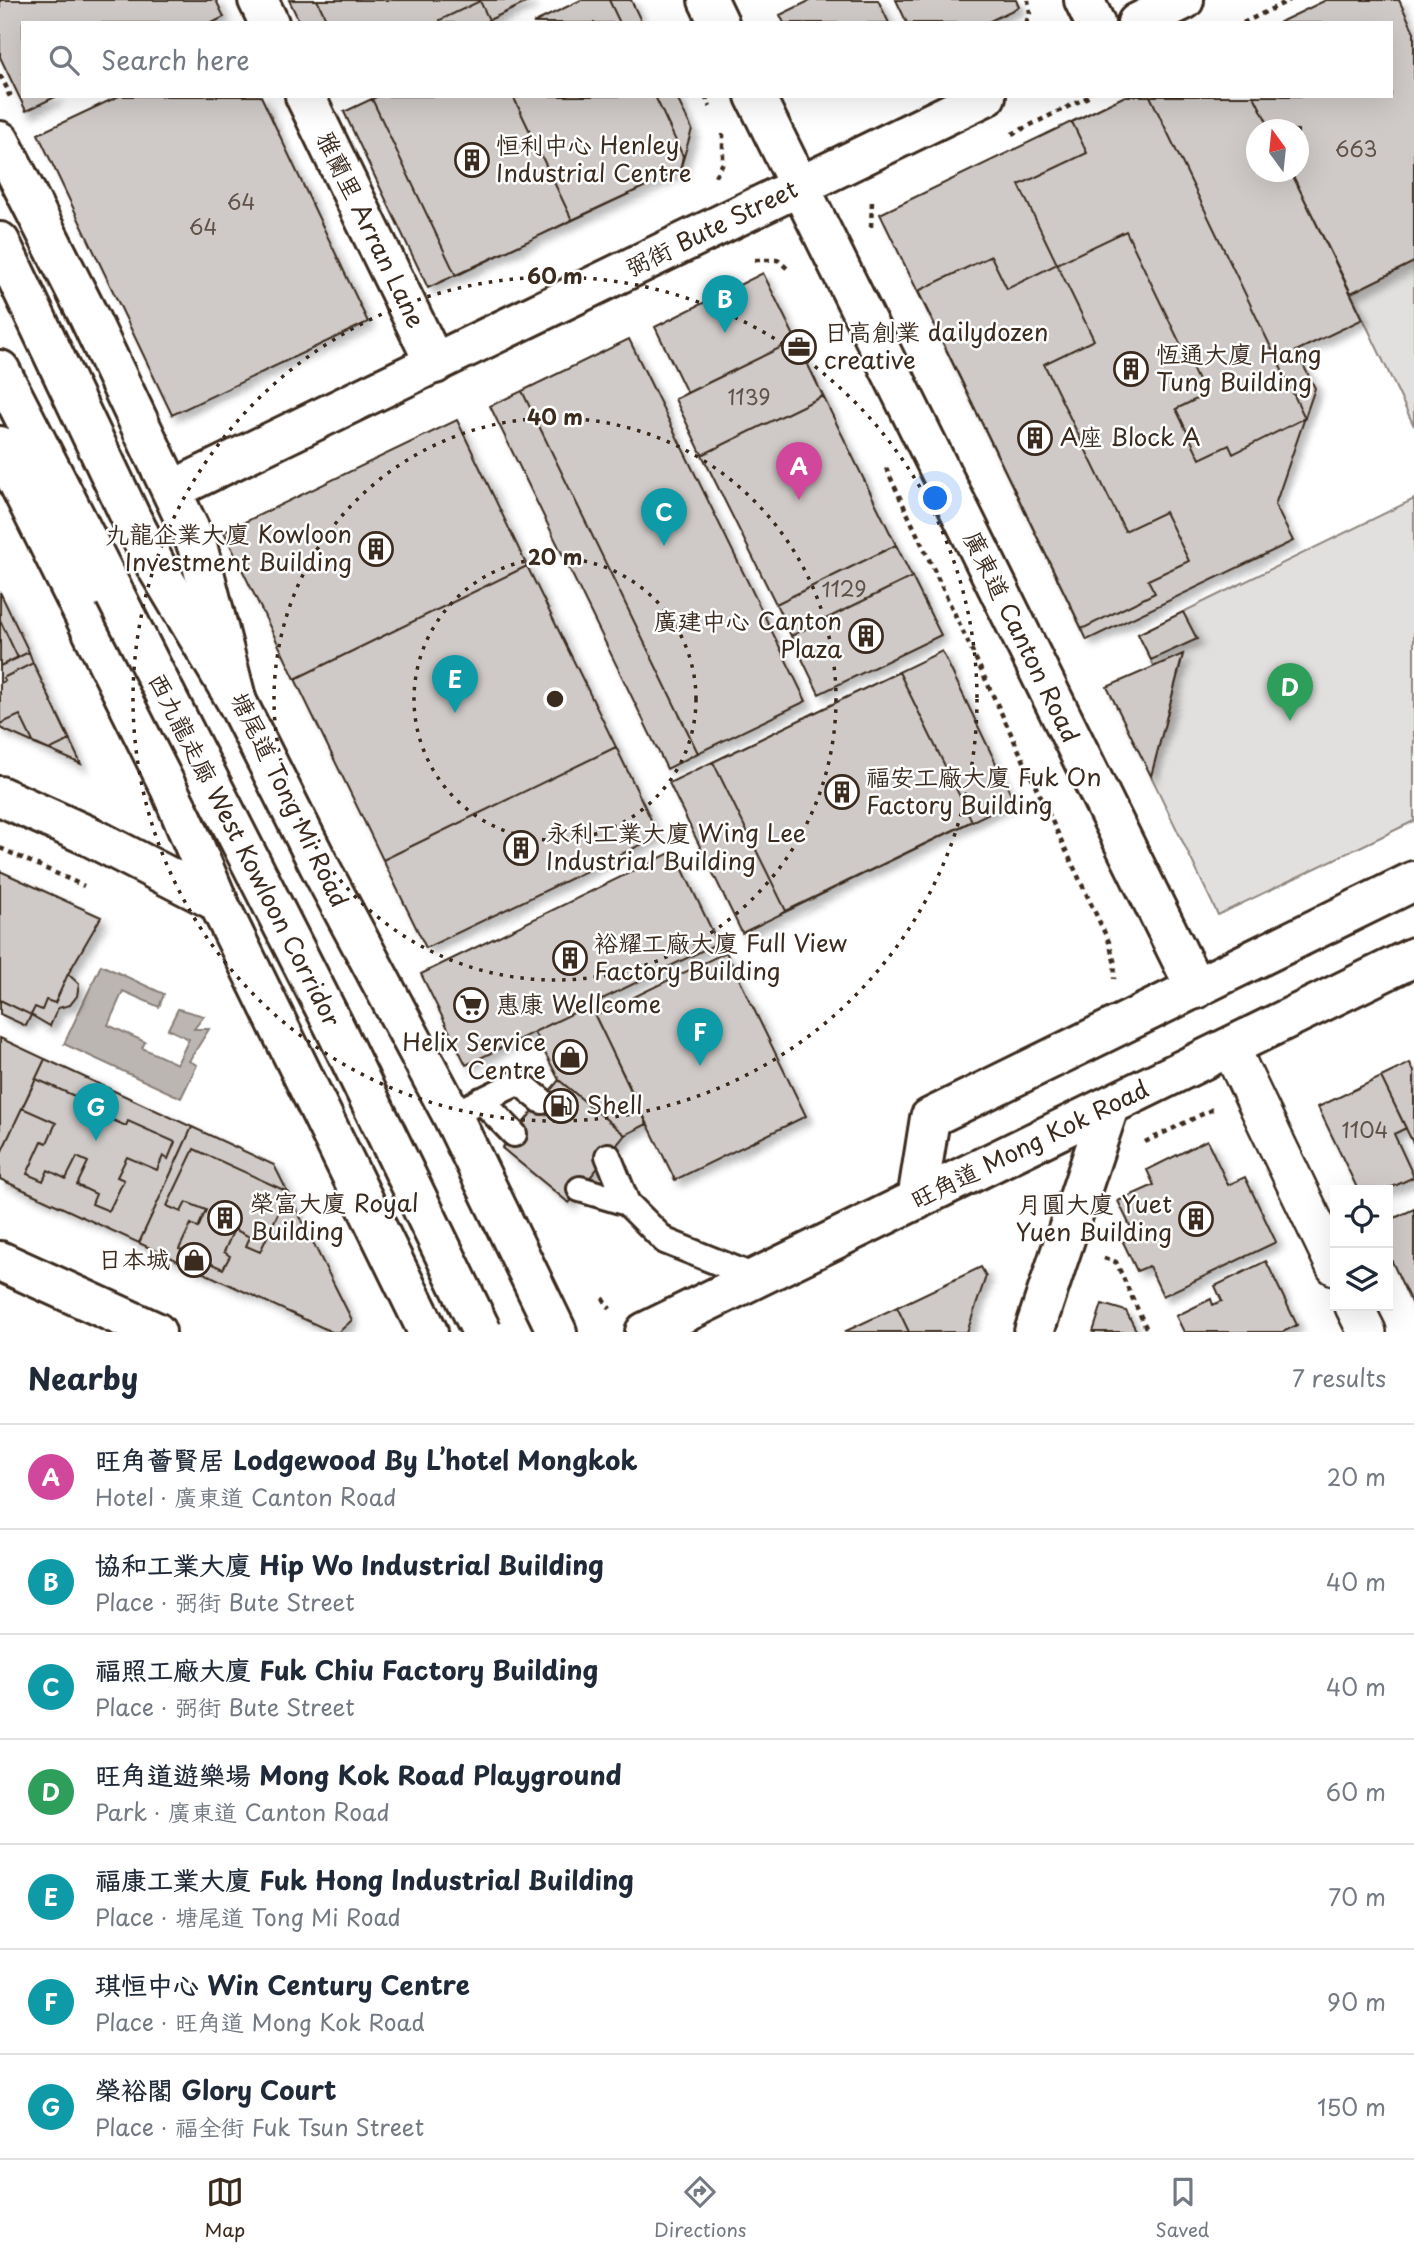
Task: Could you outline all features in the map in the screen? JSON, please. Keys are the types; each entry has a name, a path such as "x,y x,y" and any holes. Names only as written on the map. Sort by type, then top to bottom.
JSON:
{"main road":[{"path":"258,0 268,21"},
{"path":"708,0 718,21"},
{"path":"1084,0 1094,21"},
{"path":"1141,21 1184,0"},
{"name":"雅蘭里 Arran Lane","path":"306,98 435,364"},
{"name":"廣東道 Canton Road","path":"756,98 1196,989"},
{"name":"弼街 Bute Street","path":"173,490 982,98"},
{"name":"塘尾道 Tong Mi Road","path":"0,141 88,315 197,545 237,702 324,875 466,1107 557,1332"},
{"path":"0,242 131,518 156,566 237,702"},
{"name":"西九龍走廊 West Kowloon Corridor","path":"0,370 334,1026 482,1332"},
{"path":"0,446 170,788 218,902 428,1332"},
{"path":"0,796 91,837 218,902"},
{"path":"917,1200 930,1118 1414,881"},
{"name":"旺角道 Mong Kok Road","path":"645,1332 1414,957"},
{"path":"1034,1332 1109,1107"},
{"path":"0,1261 156,1332"}],"street":[{"path":"1230,1047 1330,1256"},
{"path":"1356,1311 1367,1332"}],"lane":[{"path":"466,1107 519,1082 542,1101"},
{"path":"466,1107 514,1134"},
{"path":"608,1156 627,1203 665,1241 757,1278"},
{"path":"580,1189 627,1203"}],"path":[{"path":"1027,21 1030,13 1028,0"},
{"path":"1247,21 1290,0"},
{"path":"0,75 10,94"},
{"path":"706,98 711,109"},
{"path":"1005,137 1086,98"},
{"path":"712,182 723,163 723,133"},
{"path":"876,238 870,225 872,201 884,196"},
{"path":"745,265 758,258 778,260 796,276"},
{"path":"884,464 1109,942 1115,964 1114,983"},
{"path":"1141,1144 1217,1106"},
{"path":"1096,1256 1116,1262 1148,1332"}],"shaded area":[{"path":"1414,262 1414,426 1351,293"},
{"path":"1414,499 1414,821 1218,915 1151,776 1183,655 1154,666 1138,634"},
{"path":"101,965 164,994 159,1007 123,991 108,1025 145,1042 142,1048 177,1064 189,1039 168,1029 178,1009 204,1016 194,1029 209,1029 189,1061 197,1065 181,1098 64,1044"}],"building":[{"path":"0,0 216,0 224,17 216,21 21,21 21,98 53,98 26,111 0,57"},
{"path":"289,0 532,0 487,21 299,21"},
{"path":"317,0 532,0 489,20 480,1 440,21 327,21"},
{"path":"581,0 609,0 619,21 537,21"},
{"path":"581,0 631,0 641,21 537,21"},
{"path":"811,0 878,0 888,21 783,21 780,15"},
{"path":"896,0 1016,0 1019,7 990,21 906,21"},
{"path":"1326,0 1399,0 1414,32 1414,262 1351,293 1296,182 1309,182 1309,119 1266,119 1255,98 1393,98 1393,21 1282,21"},
{"path":"115,98 262,98 368,322 172,415 38,134"},
{"path":"374,98 677,98 692,129 680,170 428,288 344,112"},
{"name":"恒利中心 Henley Industrial Centre","path":"514,98 572,220 456,276 372,99"},
{"path":"514,98 656,98 683,156 680,170 572,220"},
{"name":"恆通大廈 Hang Tung Building","path":"1121,98 1255,98 1266,119 1246,119 1246,182 1296,182 1363,319 1296,351 1315,388 1275,505 1293,541 1087,640 880,214"},
{"path":"1121,98 1151,98 1305,418 1233,454 1229,445 1200,459 1176,409 1205,395 1126,231 1057,264 1019,185 1087,153 1072,122"},
{"name":"A座 Block A","path":"991,256 1007,289 1057,264 1094,340 1044,364 1125,531 1165,512 1189,561 1148,580 1155,593 1082,629 918,291"},
{"path":"763,273 796,340 687,393 655,327"},
{"path":"629,339 806,701 698,753 522,391"},
{"path":"796,340 823,396 702,455 675,399"},
{"path":"522,391 698,753 667,769 490,406"},
{"path":"823,396 896,545 776,604 702,455"},
{"name":"九龍企業大廈 Kowloon Investment Building","path":"457,420 527,566 295,679 224,532"},
{"path":"896,545 912,577 791,636 776,604"},
{"path":"527,566 616,747 383,860 295,679"},
{"name":"廣建中心 Canton Plaza","path":"912,577 941,635 819,694 791,636"},
{"path":"0,592 29,652 0,666"},
{"path":"1183,612 1197,639 1151,660 1138,634"},
{"path":"0,620 18,658 0,666"},
{"name":"福安工廠大廈 Fuk On Factory Building","path":"942,651 1014,801 742,933 669,783"},
{"path":"29,652 81,764 0,728 0,666"},
{"path":"1183,654 1151,776 1107,687"},
{"path":"33,663 70,740 49,750 34,744 20,715 0,724 0,683 5,681 3,678"},
{"name":"福安工廠大廈 Fuk On Factory Building","path":"899,672 972,821 786,911 713,762"},
{"name":"永利工業大廈 Wing Lee Industrial Building","path":"616,747 659,836 426,948 383,860"},
{"name":"裕耀工廠大廈 Full View Factory Building","path":"674,851 718,943 466,1065 421,974"},
{"path":"0,871 101,917 68,974 55,1003 46,1000 42,1010 35,1007 31,1015 0,1000"},
{"path":"0,871 101,917 68,974 79,984 77,996 70,1005 58,1008 50,1026 31,1015 26,1026 0,1014"},
{"path":"726,952 806,1116 675,1180 595,1016"},
{"path":"590,1005 647,1124 625,1135 559,1080 534,1032"},
{"path":"0,1038 45,1059 0,1155"},
{"path":"45,1059 192,1127 139,1243 0,1179 0,1155"},
{"path":"1410,1063 1414,1071 1414,1145 1381,1077"},
{"path":"1381,1077 1406,1128 1394,1134 1414,1177 1393,1187 1356,1185 1318,1107"},
{"path":"36,1079 86,1101 83,1107 126,1126 128,1121 175,1142 168,1159 163,1156 157,1170 127,1157 117,1177 124,1180 109,1211 92,1204 96,1194 77,1185 88,1162 77,1157 66,1179 48,1170 43,1181 27,1174 42,1141 47,1143 56,1123 22,1108"},
{"path":"559,1080 625,1135 569,1203 502,1148"},
{"name":"榮富大廈 Royal Building","path":"192,1127 274,1165 352,1320 339,1332 332,1332 139,1243"},
{"name":"月圓大廈 Yuet Yuen Building","path":"1207,1140 1228,1185 1245,1177 1276,1242 1163,1296 1149,1266 1137,1271 1123,1242 1135,1236 1118,1201 1154,1185 1147,1170"},
{"path":"194,1149 288,1192 260,1252 246,1246 250,1237 234,1229 224,1252 230,1256 223,1269 179,1249 191,1224 198,1228 206,1210 186,1202 181,1212 167,1206"},
{"path":"1414,1209 1414,1309 1393,1264 1393,1219"},
{"path":"1266,1261 1297,1325 1283,1332 1184,1332 1176,1316 1211,1299 1213,1305 1222,1301 1215,1286"},
{"path":"981,1267 986,1276 967,1332 909,1332 897,1307"},
{"path":"1102,1304 1126,1311 1137,1332 1093,1332"},
{"path":"897,1307 909,1332 844,1332"},
{"path":"897,1307 909,1332 844,1332"}],"place":[{"name":"恒利中心 Henley Industrial Centre","path":"472,160"},
{"name":"協和工業大廈 Hip Wo Industrial Building","path":"725,333"},
{"name":"日高創業 dailydozen creative","path":"799,347"},
{"name":"恆通大廈 Hang Tung Building","path":"1131,369"},
{"name":"A座 Block A","path":"1035,438"},
{"name":"旺角薈賢居 Lodgewood By L’hotel Mongkok","path":"799,500"},
{"name":"福照工廠大廈 Fuk Chiu Factory Building","path":"664,546"},
{"name":"九龍企業大廈 Kowloon Investment Building","path":"376,549"},
{"name":"廣建中心 Canton Plaza","path":"866,636"},
{"name":"福康工業大廈 Fuk Hong Industrial Building","path":"455,713"},
{"name":"旺角道遊樂場 Mong Kok Road Playground","path":"1290,721"},
{"name":"福安工廠大廈 Fuk On Factory Building","path":"842,792"},
{"name":"永利工業大廈 Wing Lee Industrial Building","path":"521,848"},
{"name":"裕耀工廠大廈 Full View Factory Building","path":"570,958"},
{"name":"惠康 Wellcome","path":"471,1005"},
{"name":"Helix Service Centre","path":"570,1057"},
{"name":"琪恒中心 Win Century Centre","path":"700,1066"},
{"name":"Shell","path":"561,1106"},
{"name":"榮裕閣 Glory Court","path":"96,1141"},
{"name":"榮富大廈 Royal Building","path":"225,1218"},
{"name":"月圓大廈 Yuet Yuen Building","path":"1196,1219"},
{"name":"日本城","path":"194,1260"}]}
